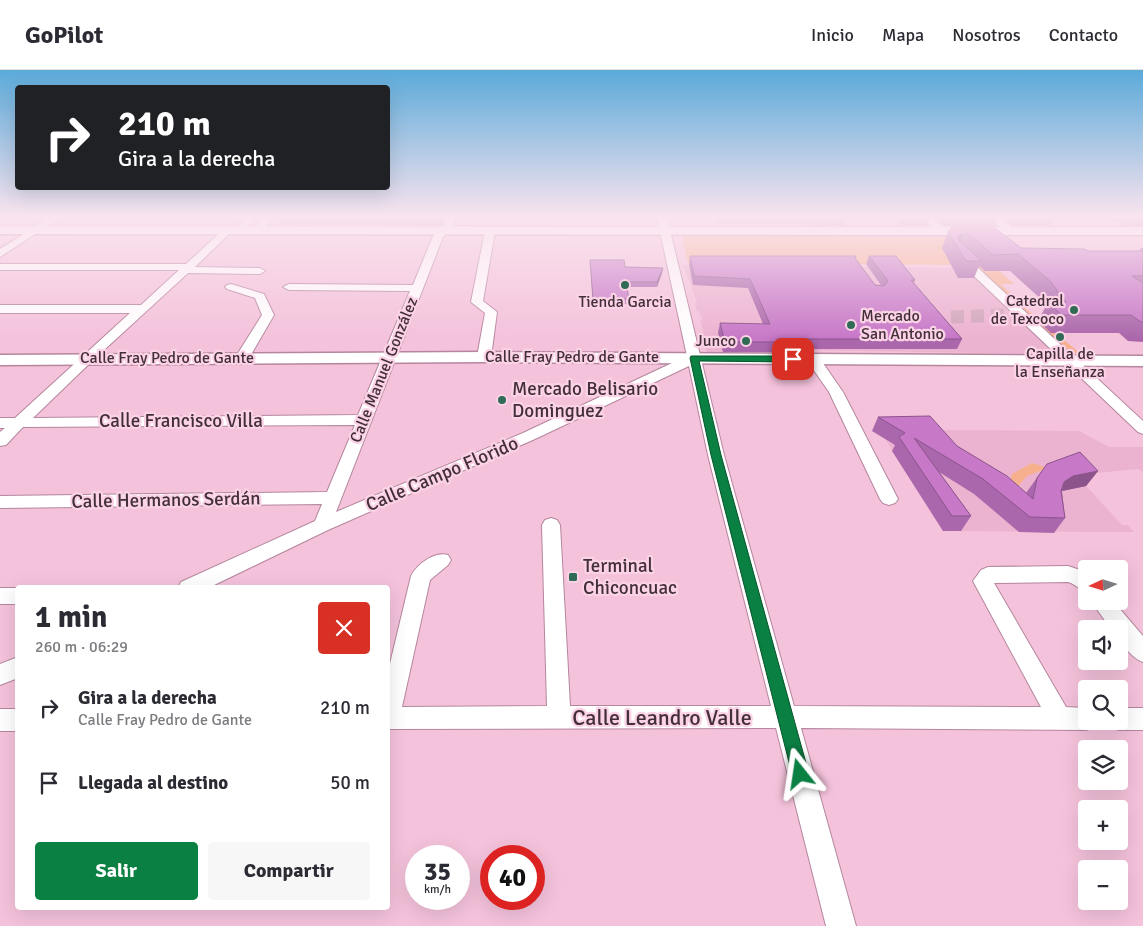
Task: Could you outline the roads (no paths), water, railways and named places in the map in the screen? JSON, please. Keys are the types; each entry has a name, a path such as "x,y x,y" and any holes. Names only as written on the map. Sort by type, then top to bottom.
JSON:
{"main road":[{"name":"Calle Fray Pedro de Gante","path":"0,360 484,357 1143,361"}],"street":[{"path":"0,441 196,258"},
{"name":"Calle Manuel González","path":"322,525 429,258"},
{"path":"484,357 491,312 477,302 485,258"},
{"path":"672,258 716,455 840,926"},
{"path":"961,258 1020,314 1143,417"},
{"path":"0,267 184,268 260,271"},
{"path":"231,287 260,296 268,315 242,358"},
{"path":"289,287 417,288"},
{"path":"0,309 138,311"},
{"path":"1004,315 1020,314"},
{"name":"Calle Campo Florido","path":"194,585 322,525 529,436 694,358"},
{"path":"818,359 889,499"},
{"path":"1075,361 1143,429"},
{"name":"Calle Francisco Villa","path":"0,422 363,420"},
{"name":"Calle Hermanos Serdán","path":"0,502 333,498"},
{"path":"551,525 559,718"},
{"path":"390,709 421,576 441,560"},
{"path":"1060,718 983,581 988,575 1068,574 1078,577"},
{"path":"0,596 15,596"},
{"path":"1108,610 1143,652"},
{"path":"0,675 15,668"},
{"name":"Calle Leandro Valle","path":"390,718 1078,719"},
{"path":"0,720 15,720"}],"tunnel":[{"path":"951,317 1004,315"}],"place":[{"name":"Tienda Garcia","path":"625,285"},
{"name":"Catedral de Texcoco","path":"1074,310"},
{"name":"Mercado San Antonio","path":"851,325"},
{"name":"Capilla de la Enseñanza","path":"1060,337"},
{"name":"Junco","path":"746,341"},
{"name":"Mercado Belisario Dominguez","path":"502,400"},
{"name":"Terminal Chiconcuac","path":"573,577"}]}
